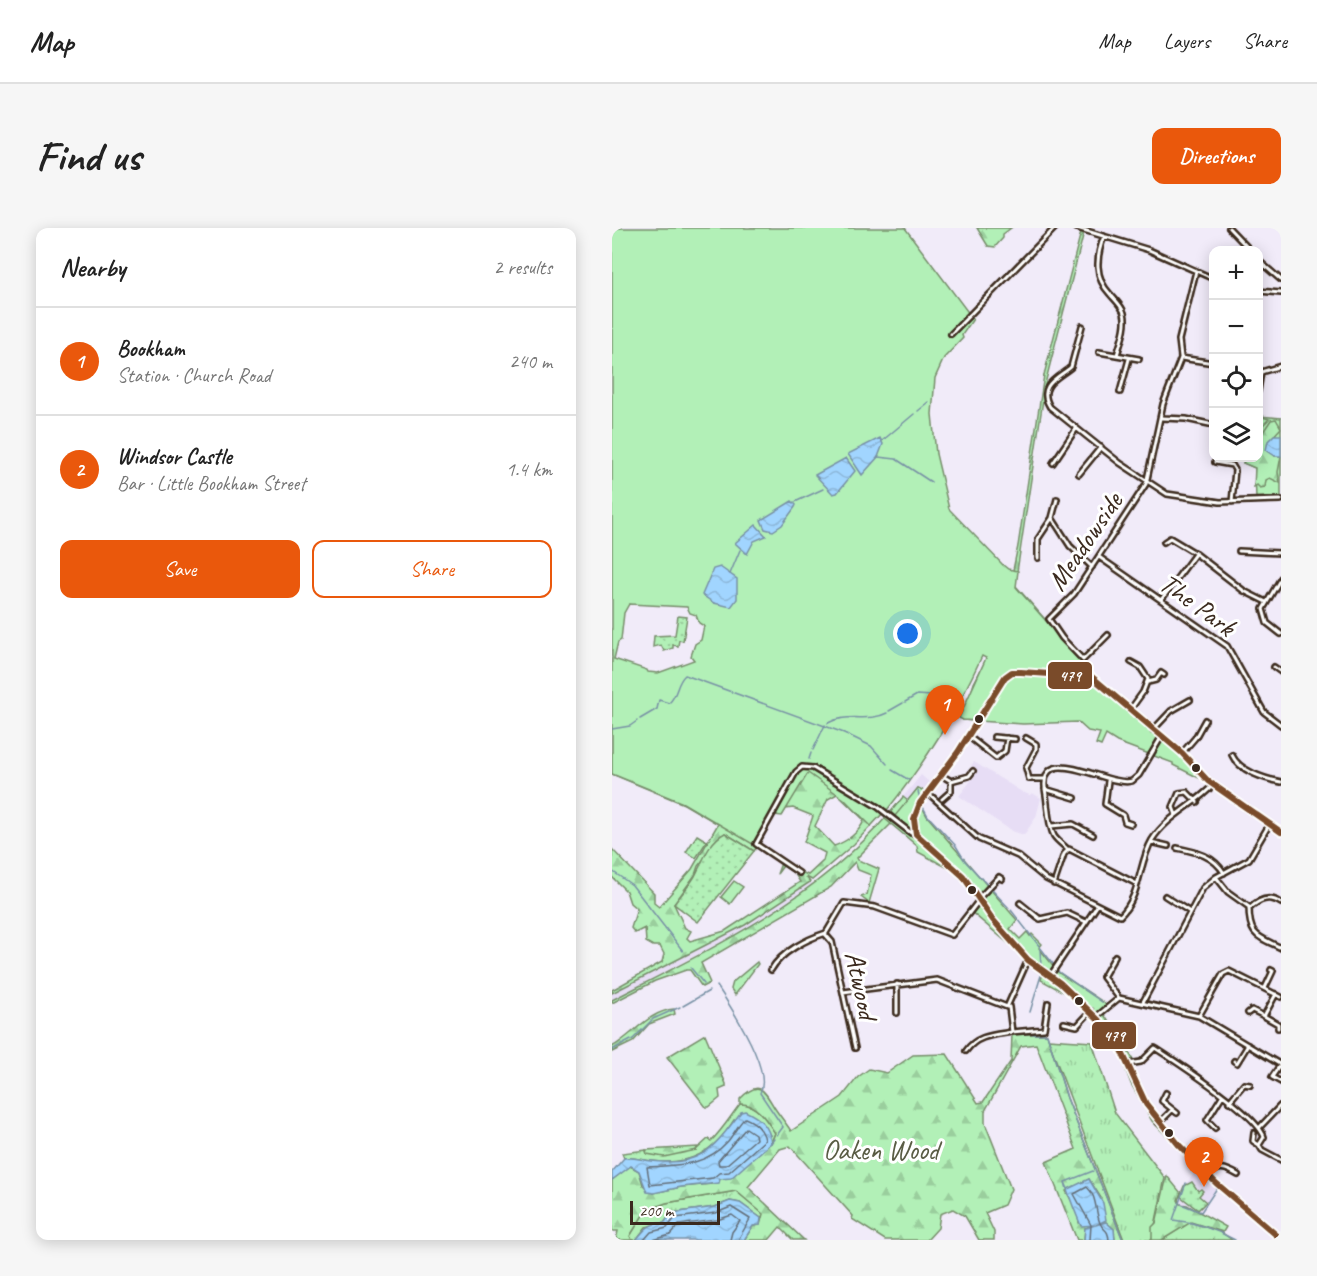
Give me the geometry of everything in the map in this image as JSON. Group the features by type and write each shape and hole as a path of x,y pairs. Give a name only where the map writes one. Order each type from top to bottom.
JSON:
{"street":[{"path":"951,334 1055,228"},
{"path":"1077,228 1149,250 1209,277"},
{"path":"1229,228 1246,246"},
{"path":"1104,236 1097,262 1098,275 1103,287 1122,308 1125,316 1117,355"},
{"path":"1263,264 1281,280"},
{"path":"1148,481 1165,397 1181,358 1179,340 1196,271"},
{"path":"1263,291 1280,293 1281,287"},
{"path":"1082,326 1071,367 1051,381 1046,399 1050,407 1076,429 1148,481 1174,496 1232,501 1281,500"},
{"path":"1099,352 1139,359"},
{"path":"1181,358 1209,362"},
{"path":"1119,392 1129,359"},
{"path":"1263,370 1281,366"},
{"path":"1162,418 1186,419 1209,424"},
{"path":"1053,463 1060,449 1076,429"},
{"path":"1079,474 1101,447"},
{"path":"1215,462 1232,465 1235,470 1232,501"},
{"name":"Meadowside","path":"1107,635 1083,660 1062,639 1049,619 1068,603 1148,481"},
{"path":"1038,558 1038,539 1052,518 1057,499"},
{"path":"1052,518 1070,546 1092,567"},
{"path":"1164,542 1170,538 1179,543 1244,591 1266,602"},
{"path":"1239,551 1281,554"},
{"path":"1161,600 1195,553"},
{"name":"The Park","path":"1099,557 1227,646 1264,712 1281,724"},
{"path":"1281,578 1263,609 1265,620 1281,634"},
{"path":"1131,662 1140,666 1147,681"},
{"path":"1274,667 1281,672"},
{"path":"916,834 914,822 916,811 968,736 1005,677 1015,672 1092,677 1182,753 1214,785 1281,832"},
{"path":"1147,681 1156,680 1161,673 1164,675"},
{"path":"1130,710 1147,681"},
{"path":"1153,730 1171,711 1190,700"},
{"path":"1182,753 1195,738 1204,720"},
{"path":"968,736 996,758 1005,751 1007,738"},
{"path":"1138,884 1068,850 1056,839 1051,826 1044,779 1052,769 1063,767 1080,768 1108,781 1126,783 1136,779 1162,736"},
{"path":"994,737 1015,739"},
{"path":"1026,738 1036,744 1036,749 1026,768 1029,778"},
{"path":"1232,755 1234,760 1256,775 1281,782"},
{"path":"799,873 756,844 799,769 806,766 881,808 910,833 916,834 963,876 993,920 1028,960 1091,1011 1114,1035 1146,1104 1160,1123 1208,1175 1281,1239"},
{"path":"941,775 951,781 969,776 973,771"},
{"path":"957,773 961,778"},
{"path":"1029,778 1044,779"},
{"path":"1024,785 1029,778"},
{"path":"942,799 951,791 951,781"},
{"path":"1108,781 1104,804 1131,824"},
{"path":"928,793 975,837 1018,856 1054,884 1120,916 1138,884 1151,842 1166,822 1197,802 1214,785"},
{"path":"1044,789 1075,798"},
{"path":"1176,815 1173,807 1179,793 1187,792 1197,802"},
{"path":"1051,826 1074,824 1093,835"},
{"path":"1143,1002 1203,888 1216,877 1249,859 1269,825"},
{"path":"1151,842 1168,846"},
{"path":"1177,848 1209,856 1219,864 1224,873"},
{"path":"1054,884 1063,856 1068,850"},
{"path":"771,970 777,962 811,937 825,934 844,903 874,907 952,935 979,899 999,877 1002,879"},
{"path":"1216,877 1228,892 1249,909"},
{"path":"1165,896 1190,912"},
{"path":"1249,909 1264,899 1272,899 1281,903"},
{"path":"1020,903 1040,919 1067,913 1086,922"},
{"path":"1050,976 1097,906"},
{"path":"1249,909 1248,920 1252,932 1281,948"},
{"name":"Atwood","path":"825,934 832,942 855,1048"},
{"path":"1115,956 1103,977 1119,998 1199,1016 1281,1065 1272,1077 1281,1082"},
{"path":"1012,1032 1010,1005 1018,979 1028,960"},
{"path":"1265,988 1274,971 1271,970"},
{"path":"1199,1016 1225,972 1232,972 1281,997"},
{"path":"843,992 937,980 1000,1006 1010,1005"},
{"path":"897,984 897,1012"},
{"path":"1264,1016 1276,994"},
{"path":"1096,1017 1119,998"},
{"path":"966,1051 972,1042 981,1037 1044,1029 1048,1003"},
{"path":"1248,1013 1252,1010 1278,1024 1278,1028"},
{"path":"1064,1023 1077,1026 1091,1011"},
{"path":"1234,1061 1237,1063 1248,1045"},
{"path":"1128,1064 1141,1062 1155,1048 1222,1096 1259,1128 1264,1137 1259,1145"},
{"path":"1229,1102 1244,1084 1250,1085"},
{"path":"1166,1093 1162,1101 1177,1113"},
{"path":"1215,1128 1207,1120 1208,1115 1222,1096"},
{"path":"1259,1128 1280,1106"},
{"path":"1160,1123 1172,1110"},
{"path":"1254,1133 1253,1141 1262,1150 1281,1160"},
{"path":"1208,1175 1222,1168 1238,1175"}],"shaded area":[{"path":"974,762 1022,792 1030,795 1032,793 1041,798 1036,817 1024,835 1012,831 959,796 977,773 971,765"},
{"path":"921,775 931,784 925,791 918,788 908,801 903,797"},
{"path":"810,882 815,885 763,920 612,1000 612,993 745,925"},
{"path":"1198,1168 1217,1188 1201,1211 1181,1204 1178,1200 1180,1192"}],"green space":[{"path":"612,228 905,228 973,319 962,335 963,338 944,358 935,378 932,414 936,454 949,509 1003,565 1008,569 1018,571 1016,587 1092,673 1091,678 1178,752 1201,779 1173,763 1117,742 1106,735 1101,746 1096,744 1100,733 1088,731 1078,722 1023,724 959,718 986,658 982,656 939,736 887,810 815,768 814,771 883,813 871,826 844,799 808,773 782,816 774,815 756,846 683,803 612,774","holes":["629,604 687,607 704,626 701,640 695,644 691,656 694,660 658,673 648,672 614,659 618,642 621,640 624,613"]},
{"path":"977,228 1011,228 1003,234 1003,238 995,247 988,246"},
{"path":"1081,232 1084,232 1046,380 1015,585 1092,673 1016,670 974,721 963,720 974,683 1000,633 1018,546 1044,375"},
{"path":"1263,416 1281,418 1281,498 1256,499 1255,468 1243,463 1263,462"},
{"path":"1263,417 1269,419 1263,425"},
{"path":"1276,419 1281,428 1269,441 1275,456 1281,456 1278,472 1280,483 1270,478 1266,480 1265,487 1260,488 1257,485 1254,487 1255,468 1243,463 1263,462 1263,432 1271,420"},
{"path":"678,616 687,617 683,641 679,640 678,646 673,645 673,648 664,651 661,645 653,647 654,636 675,635"},
{"path":"612,727 757,847 754,851 725,833 698,866 695,875 674,904 685,928 691,931 687,938 690,941 725,931 800,882 795,874 783,866 777,874 781,863 808,875 823,861 825,853 804,842 813,816 793,808 786,809 782,816 797,774 814,771 883,813 854,844 812,880 806,877 810,882 745,925 612,993 612,990 662,962 664,954 660,946 653,946 646,942 645,928 635,933 631,928 637,909 630,903 626,891 612,877 612,849 654,893 654,903 659,907 692,869 718,824 684,804 612,774","holes":["837,794 864,820 852,836 834,846 815,826 828,799"]},
{"path":"918,788 926,792 919,801 907,836 891,824 857,858 879,869 869,903 861,897 867,895 871,875 858,870 855,862 831,887 701,963 710,983 702,987 690,970 686,970 655,981 612,1003 612,1000 692,959 769,915 805,890 840,863 873,832 903,797 908,801"},
{"path":"918,788 926,792 919,801 927,816 1017,920 1010,929 1020,939 1027,932 1030,936 1032,934 1042,944 1039,948 1059,973 1106,1004 1101,1010 1135,1062 1126,1065 1140,1096 1169,1137 1204,1175 1152,1121 1131,1084 1115,1042 1108,1033 1067,994 1041,980 1043,973 969,910 977,897 952,870 918,852 917,846 885,819 891,812 895,816"},
{"path":"725,833 754,851 698,922 674,904 693,880 711,846"},
{"path":"697,835 707,841 696,858 686,852"},
{"path":"734,881 743,887 730,904 721,897"},
{"path":"757,962 758,964 735,995 731,989 733,982"},
{"path":"674,1009 675,1014 649,1024 633,1042 612,1052 612,1047 649,1019"},
{"path":"705,1034 726,1084 726,1087 719,1090 720,1098 709,1107 706,1107 667,1057"},
{"name":"Oaken Wood","path":"1012,1034 1047,1034 1067,1098 1123,1240 1115,1240 1114,1229 1106,1222 1085,1228 1084,1240 1077,1240 1046,1162 1076,1149 1036,1044 1021,1046 985,1111 985,1123 1011,1189 1004,1205 985,1213 994,1232 994,1240 979,1240 965,1216 953,1209 940,1214 938,1228 927,1240 885,1240 852,1219 853,1216 790,1146 780,1149 748,1187 804,1240 793,1240 780,1227 769,1240 744,1240 753,1226 760,1225 763,1214 736,1191 666,1203 646,1210 630,1236 632,1240 616,1240 618,1231 612,1231 612,1180 630,1166 639,1171 643,1185 654,1193 712,1184 771,1143 775,1133 765,1118 752,1106 740,1104 740,1099 751,1090 760,1089 767,1095 791,1131 842,1097 858,1077 869,1069 887,1073 913,1055 947,1054 978,1103 983,1102 1011,1061","holes":["1089,1179 1101,1198 1079,1222 1079,1214 1066,1191"]},
{"path":"1048,1039 1092,1042 1115,1113 1165,1178 1152,1240 1124,1240"},
{"path":"740,1104 751,1106 765,1118 775,1133 771,1143 770,1135 734,1120 718,1141 689,1159 666,1162 624,1158 622,1153 646,1150 647,1154 696,1150 708,1139 711,1141"},
{"path":"698,1147 696,1150 664,1157 647,1154 646,1150"},
{"path":"1167,1176 1181,1193 1178,1200 1180,1204 1187,1205 1226,1227 1223,1232 1191,1222 1162,1240 1152,1240 1152,1227 1156,1223"},
{"path":"1192,1182 1198,1191 1201,1189 1203,1191 1199,1196 1206,1202 1198,1210 1180,1196 1184,1186"},
{"path":"736,1191 764,1214 761,1218 740,1203 730,1201 715,1207 672,1213 664,1223 646,1227 636,1240 632,1240 630,1236 646,1210 666,1203"},
{"path":"1190,1222 1221,1232 1232,1240 1162,1240"}],"water":[{"path":"1274,435 1281,435 1281,456 1275,456 1266,450 1268,441"},
{"path":"880,438 883,444 878,457 862,475 848,454"},
{"path":"846,458 855,471 837,493 833,494 815,475"},
{"path":"792,501 796,505 782,525 773,531 765,529 761,520"},
{"path":"756,525 766,536 754,541 747,554 735,543"},
{"path":"720,567 737,579 737,599 731,607 714,603 702,595 713,569"},
{"path":"745,1111 763,1123 769,1132 771,1143 731,1178 720,1179 719,1183 681,1187 654,1193 647,1192 639,1171 631,1166 612,1180 612,1172 624,1158 683,1161 705,1152 723,1135 741,1112"},
{"path":"1089,1179 1103,1203 1106,1220 1096,1225 1081,1226 1065,1182 1068,1189"},
{"path":"730,1201 740,1203 761,1218 760,1225 753,1226 744,1240 636,1240 651,1225 664,1223 672,1213 715,1207"},
{"path":"1106,1222 1114,1229 1115,1240 1084,1240 1085,1228"}],"waterway":[{"path":"918,411 929,402"},
{"path":"882,441 914,414"},
{"path":"878,457 896,459 931,482"},
{"path":"795,502 823,489"},
{"path":"730,574 740,550"},
{"path":"640,719 657,709 659,700 669,703 685,675 844,733 871,746 887,764"},
{"path":"905,702 917,695 946,697"},
{"path":"889,711 903,703"},
{"path":"828,723 843,718 872,717 887,713"},
{"path":"612,729 630,726 637,721"},
{"path":"813,750 825,725"},
{"path":"809,759 811,753"},
{"path":"892,770 909,780"},
{"path":"918,791 920,800"},
{"path":"922,805 928,816 956,846 965,861 1009,908"},
{"path":"612,871 632,885 683,951"},
{"path":"1011,910 1054,965"},
{"path":"1040,949 1041,966"},
{"path":"691,968 704,984"},
{"path":"1056,970 1102,1002"},
{"path":"1030,1012 1042,972"},
{"path":"717,986 740,1023 756,1055 761,1070 760,1093 783,1127 777,1135"},
{"path":"683,1006 709,991"},
{"path":"612,1050 633,1039 653,1019 680,1007"},
{"path":"1032,1034 1047,1034 1067,1098 1123,1240"},
{"path":"771,1143 774,1139"},
{"path":"1065,1182 1093,1171"},
{"path":"1186,1183 1173,1220 1205,1227 1235,1240"},
{"path":"1181,1204 1201,1212 1217,1188"}],"transit line":[{"name":"479","path":"1281,832 1208,781 1182,753 1092,677 1021,672 1012,672 1005,677 958,752 920,803 914,819 916,834 963,876 993,920 1028,960 1060,983 1114,1035 1146,1104 1179,1145 1216,1183 1281,1239"}],"place":[{"name":"Bookham","path":"945,735"},
{"name":"Windsor Castle","path":"1204,1187"}]}
